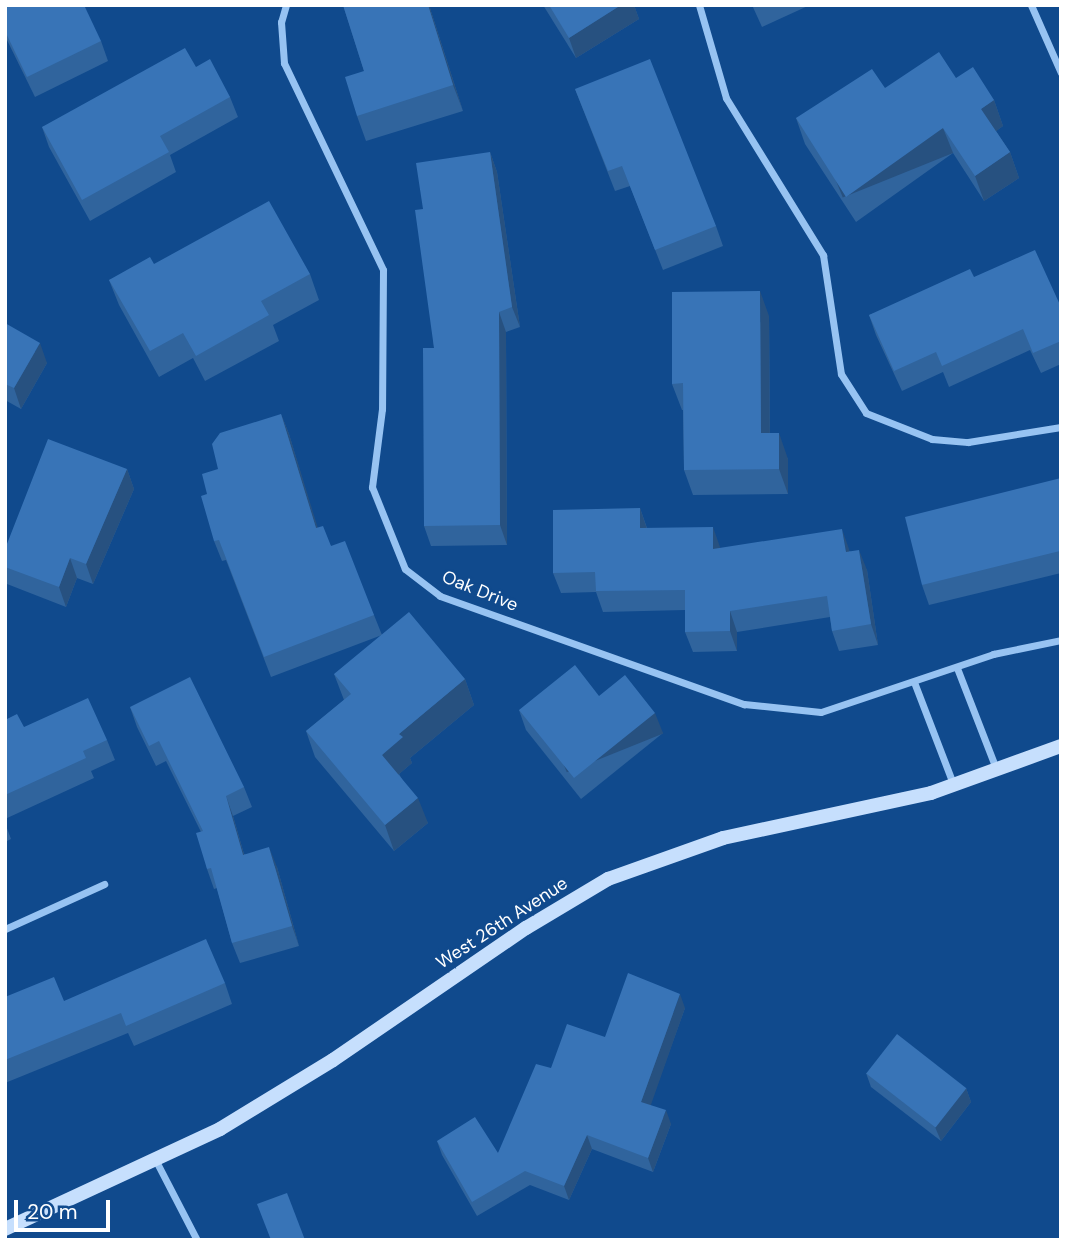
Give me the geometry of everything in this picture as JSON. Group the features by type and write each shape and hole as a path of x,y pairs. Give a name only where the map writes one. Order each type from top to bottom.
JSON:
{"street":[{"name":"Oak Drive","path":"286,5 281,22 284,63 383,270 382,409 372,487 405,569 440,596 744,704 821,712 993,654 1061,640"},
{"path":"699,5 726,98 823,256 841,374 866,414 932,439 968,442 1061,427"},
{"path":"1031,5 1061,72"},
{"path":"957,668 998,772"},
{"path":"914,682 954,786"},
{"name":"West 26th Avenue","path":"5,1229 156,1161 275,1097 526,928 608,879 723,838 887,804 954,786 998,772 1061,746"},
{"path":"5,929 104,884"},
{"path":"156,1161 197,1240"}],"building":[{"path":"5,5 84,5 101,41 27,77 5,31"},
{"path":"343,5 428,5 453,85 357,116 345,77 364,71"},
{"path":"549,5 621,5 569,38"},
{"path":"185,48 196,67 210,59 230,97 160,136 169,152 82,200 42,127"},
{"path":"939,52 956,78 973,67 994,100 981,109 1010,152 975,176 943,128 846,197 796,118 872,69 885,88"},
{"path":"650,59 716,226 655,250 622,166 608,171 575,89"},
{"path":"490,152 512,307 499,312 500,525 424,526 423,348 434,348 415,210 423,209 416,163"},
{"path":"269,201 310,274 261,301 269,315 196,356 183,333 150,351 109,280 150,257 154,264"},
{"path":"1035,250 1061,307 1061,341 1033,353 1023,329 942,366 936,352 894,371 869,315 970,269 974,277"},
{"path":"760,291 761,433 779,433 779,469 684,470 683,383 672,384 672,292"},
{"path":"5,323 40,343 14,388 5,384"},
{"path":"281,414 316,528 323,526 331,546 345,541 374,615 264,657 219,540 214,541 201,496 207,494 202,474 218,469 212,444 220,433"},
{"path":"48,439 127,469 86,564 70,558 59,587 5,567 5,549"},
{"path":"1061,478 1061,555 1060,551 922,585 905,517"},
{"path":"640,508 640,528 713,527 713,549 842,529 846,552 859,550 871,624 832,631 827,596 730,611 730,631 685,632 685,590 596,591 595,572 553,573 553,510"},
{"path":"409,612 465,679 399,734 403,737 382,755 418,798 385,825 306,731 351,694 334,674"},
{"path":"575,665 599,696 625,675 655,713 574,778 519,710"},
{"path":"190,677 244,787 226,796 243,855 269,847 292,926 232,943 211,868 207,869 196,833 203,831 159,741 149,746 130,707"},
{"path":"88,698 107,740 83,751 86,758 5,795 5,720 17,714 24,727"},
{"path":"206,939 225,983 126,1026 121,1013 5,1060 5,997 54,977 64,1001"},
{"path":"628,973 680,994 641,1102 666,1110 648,1158 587,1135 564,1186 525,1171 472,1202 437,1141 475,1117 498,1153 536,1064 551,1068 567,1024 605,1037"},
{"path":"897,1034 966,1088 936,1128 866,1073"},
{"path":"287,1193 305,1240 271,1240 257,1204"}]}
